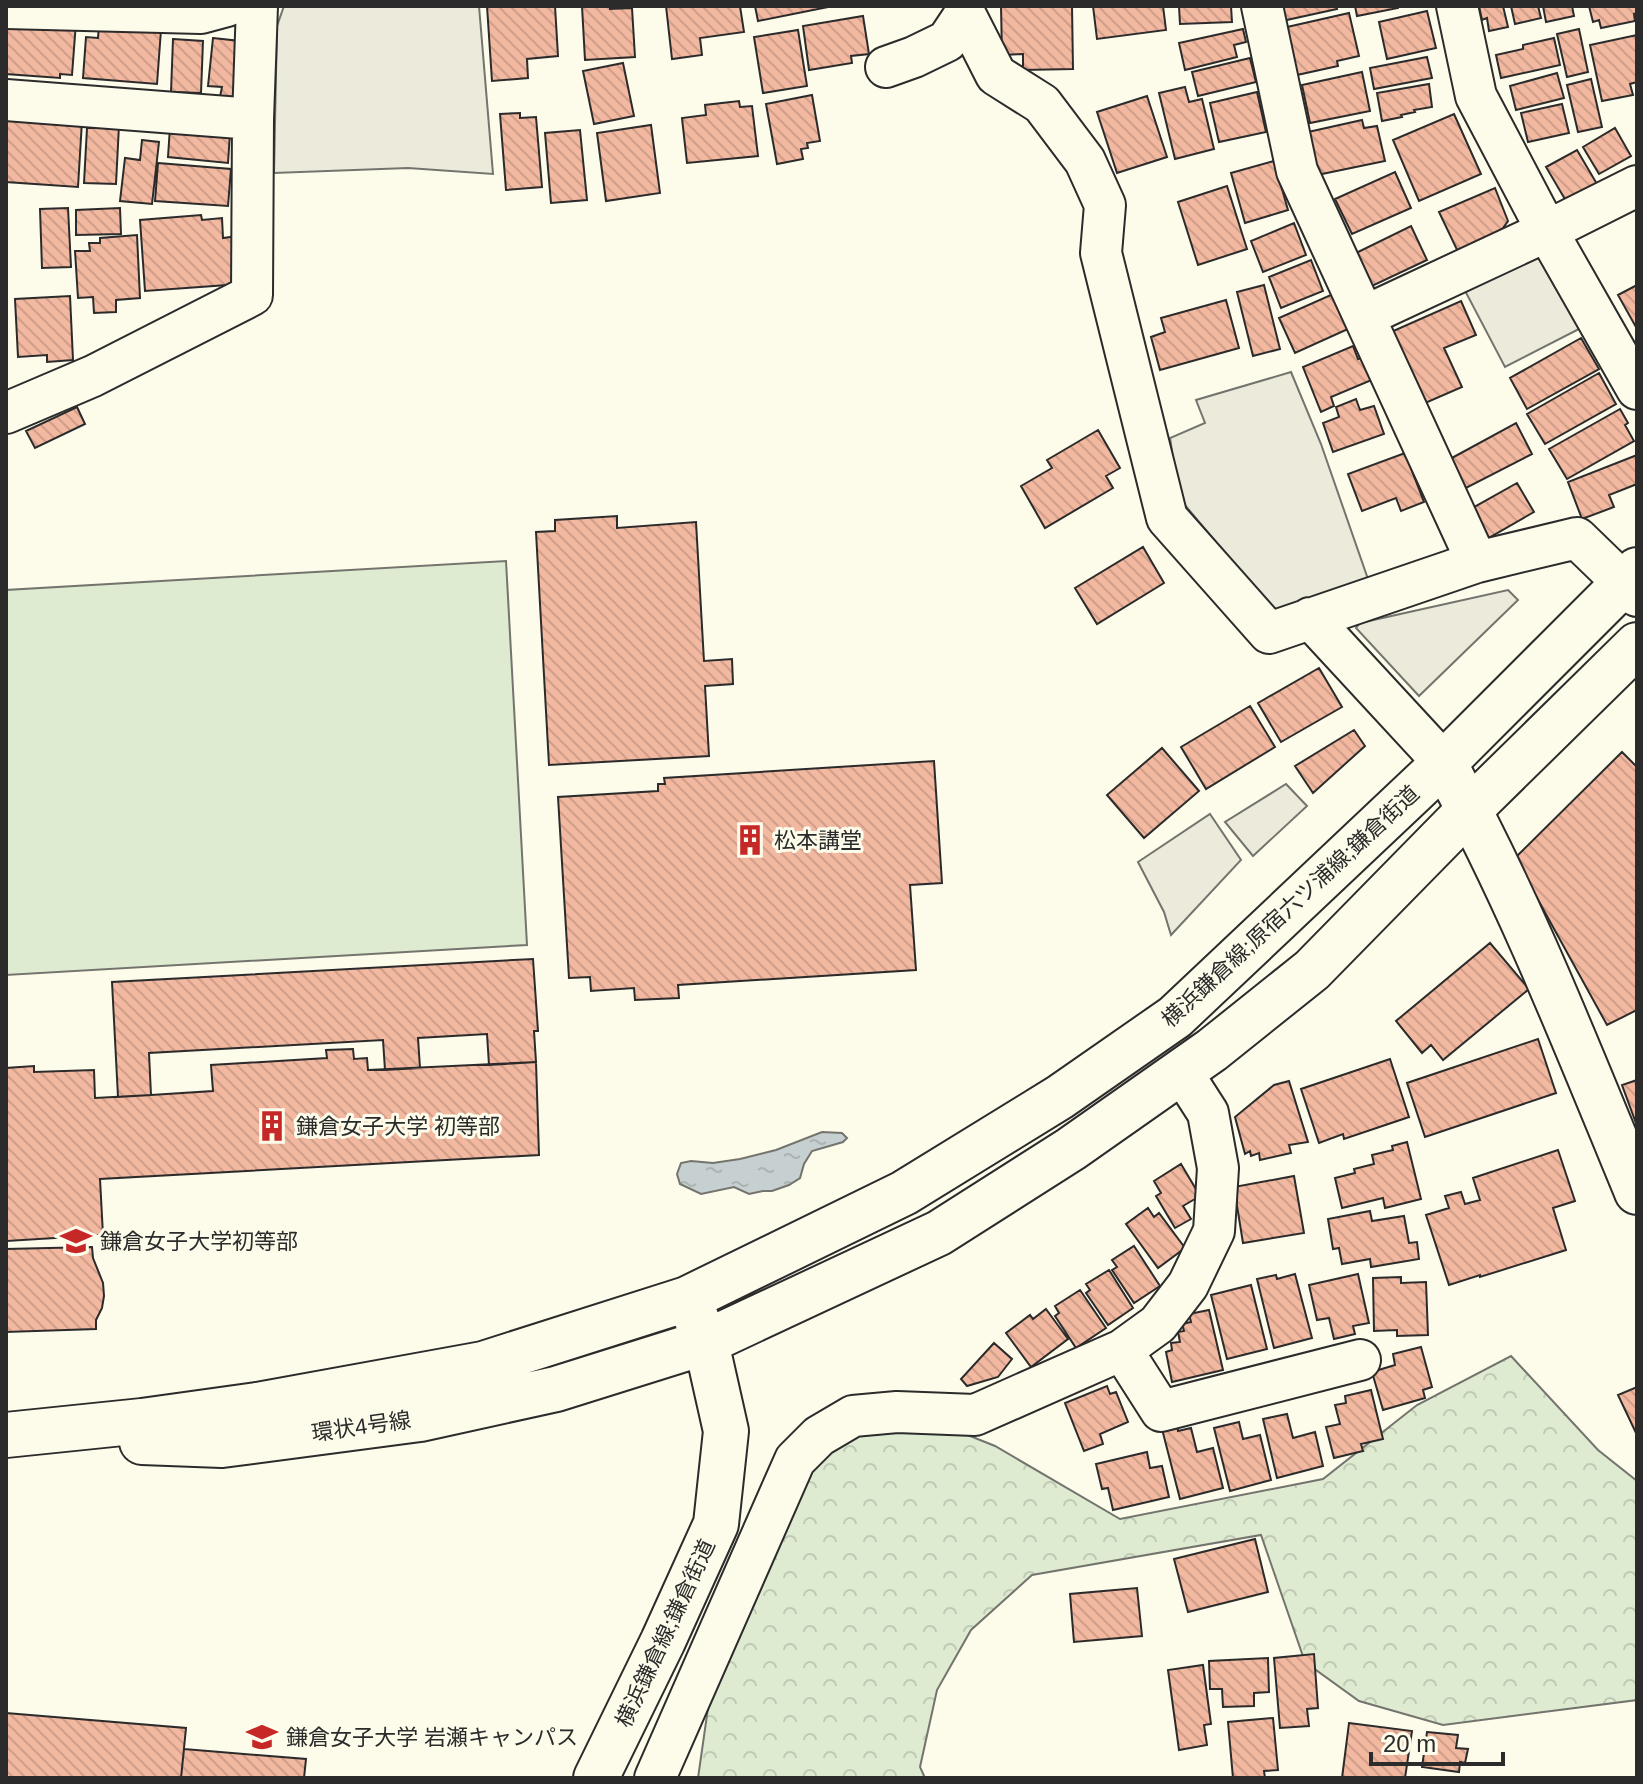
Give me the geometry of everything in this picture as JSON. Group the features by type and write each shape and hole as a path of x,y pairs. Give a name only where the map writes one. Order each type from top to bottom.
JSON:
{"main road":[{"name":"横浜鎌倉線;原宿六ツ浦線;鎌倉街道","path":"687,1299 904,1193 1060,1097 1175,1017 1633,583"},
{"path":"706,1342 939,1233 1071,1149 1212,1050 1312,970 1637,645"},
{"path":"1444,763 1551,982 1637,1192"},
{"name":"横浜鎌倉線;鎌倉街道","path":"596,1778 716,1524 726,1431 706,1342 687,1299"},
{"name":"環状4号線","path":"6,1436 257,1405 483,1364 687,1299"},
{"name":"環状4号線","path":"6,1436 222,1445 420,1419 556,1389 706,1342"}],"street":[{"path":"6,8 201,13 227,6"},
{"path":"6,413 93,376 252,295 257,6"},
{"path":"1262,6 1297,171 1477,562"},
{"path":"1457,6 1476,96 1547,231 1637,389"},
{"path":"886,67 947,41 965,10"},
{"path":"965,10 996,75 1042,104 1085,161 1105,205 1101,253 1167,518 1269,633 1477,562 1577,538 1633,583"},
{"path":"6,100 253,119"},
{"path":"1365,316 1637,186"},
{"path":"1310,618 1444,763"},
{"path":"655,1778 795,1460 819,1436 853,1416 897,1412 975,1415 1122,1350 1158,1324 1188,1285 1214,1231 1218,1168 1208,1113 1181,1071"},
{"path":"1122,1350 1161,1411 1360,1360"}],"green space":[{"path":"506,561 527,945 6,975 6,590"},
{"path":"1511,1356 1598,1450 1637,1481 1637,1700 1443,1725 1359,1701 1305,1662 1261,1535 1032,1575 971,1630 937,1690 920,1767 925,1778 698,1778 713,1673 812,1433 898,1407 995,1446 1120,1519 1323,1479 1417,1405"}],"shaded area":[{"path":"284,6 479,6 493,174 408,168 274,173 277,26"},
{"path":"1537,247 1579,329 1505,367 1462,285"},
{"path":"1291,372 1321,444 1369,582 1279,617 1179,498 1170,438 1205,423 1196,400"},
{"path":"1508,590 1518,600 1419,696 1356,628 1360,623"},
{"path":"1286,784 1307,806 1253,856 1225,822"},
{"path":"1210,814 1241,860 1171,935 1164,912 1138,862"}],"water":[{"path":"822,1132 842,1133 847,1138 812,1151 800,1178 789,1185 749,1194 734,1187 701,1194 680,1184 677,1174 681,1163 740,1159 776,1150"}],"building":[{"path":"487,6 555,6 558,56 527,59 528,78 492,81"},
{"path":"582,6 632,8 635,57 585,60"},
{"path":"666,6 740,6 744,32 700,38 702,55 672,59"},
{"path":"755,6 833,6 758,21"},
{"path":"1001,6 1072,6 1073,69 1023,70 1023,54 1002,55"},
{"path":"1093,6 1163,6 1166,30 1097,39"},
{"path":"1179,6 1231,6 1232,22 1180,24"},
{"path":"1279,6 1336,6 1337,9 1282,21"},
{"path":"1355,6 1398,6 1398,8 1357,16"},
{"path":"1479,6 1503,6 1508,27 1489,31 1487,18 1482,20"},
{"path":"1511,6 1538,6 1541,18 1515,24"},
{"path":"1543,6 1572,6 1574,16 1546,22"},
{"path":"1589,6 1637,6 1637,13 1634,14 1635,21 1601,28 1599,20 1593,22"},
{"path":"1427,11 1436,48 1387,59 1379,22"},
{"path":"1349,13 1359,56 1337,61 1338,66 1297,75 1287,27"},
{"path":"863,16 869,54 851,56 852,63 809,70 803,26"},
{"path":"6,17 76,22 72,75 60,74 60,78 6,74"},
{"path":"99,25 161,30 157,84 83,78 86,37 98,38"},
{"path":"1243,29 1246,42 1234,45 1237,57 1185,70 1179,43"},
{"path":"1579,29 1588,72 1567,77 1557,34"},
{"path":"798,30 807,86 763,93 754,37"},
{"path":"1637,35 1637,82 1630,84 1633,95 1602,101 1590,45"},
{"path":"213,38 240,41 241,100 220,97 222,87 208,86"},
{"path":"1554,38 1560,65 1501,78 1496,55"},
{"path":"173,39 203,41 201,93 171,92"},
{"path":"1427,57 1432,78 1374,89 1370,68"},
{"path":"1250,58 1256,82 1198,96 1192,72"},
{"path":"623,63 634,116 594,124 583,71"},
{"path":"1362,72 1370,111 1310,123 1302,85"},
{"path":"1557,73 1564,98 1516,110 1510,86"},
{"path":"1591,79 1602,127 1578,132 1567,85"},
{"path":"1429,84 1432,107 1382,121 1377,93"},
{"path":"1185,87 1189,102 1202,99 1214,149 1175,159 1159,93"},
{"path":"1257,92 1266,132 1219,142 1210,103"},
{"path":"812,95 820,141 807,143 808,148 801,149 803,159 777,164 766,104"},
{"path":"1147,96 1167,157 1117,173 1097,112"},
{"path":"739,101 740,107 752,106 758,156 687,163 682,118 706,115 705,105"},
{"path":"1562,104 1569,133 1528,142 1521,113"},
{"path":"520,113 520,118 536,117 542,187 506,190 500,114"},
{"path":"1454,114 1481,174 1419,201 1393,140"},
{"path":"6,116 82,121 78,187 6,182"},
{"path":"1362,120 1364,128 1377,126 1385,161 1317,175 1308,132"},
{"path":"102,124 119,125 116,184 84,183 87,128 101,128"},
{"path":"651,125 660,193 606,201 597,133"},
{"path":"170,127 230,133 228,163 168,157"},
{"path":"1615,128 1631,156 1599,174 1583,147"},
{"path":"580,130 587,200 551,203 545,133"},
{"path":"142,140 159,142 152,204 120,201 125,158 140,160"},
{"path":"1577,150 1597,184 1566,201 1546,167"},
{"path":"1274,161 1288,210 1245,223 1231,173"},
{"path":"158,163 231,169 228,206 155,201"},
{"path":"1395,172 1411,208 1352,234 1335,199"},
{"path":"1227,186 1247,249 1198,265 1178,202"},
{"path":"1495,188 1508,221 1498,235 1459,254 1439,212"},
{"path":"68,208 71,267 42,268 40,209"},
{"path":"120,208 121,234 76,235 76,210"},
{"path":"201,215 202,220 222,218 223,238 238,236 241,284 145,291 140,220"},
{"path":"1294,223 1306,255 1263,272 1251,241"},
{"path":"1411,226 1427,260 1372,286 1356,253"},
{"path":"137,235 140,298 116,300 116,312 94,313 93,297 78,298 75,251 90,251 89,243 100,243 100,238"},
{"path":"1311,260 1323,291 1281,308 1269,277"},
{"path":"1264,285 1280,349 1253,356 1237,292"},
{"path":"1637,285 1637,329 1618,295"},
{"path":"1333,294 1348,329 1295,353 1279,318"},
{"path":"70,296 73,360 47,362 47,355 18,357 15,299"},
{"path":"1226,300 1239,348 1160,370 1151,337 1165,332 1161,318"},
{"path":"1461,301 1476,335 1444,348 1462,387 1423,404 1391,332"},
{"path":"1581,338 1599,369 1527,409 1510,378"},
{"path":"1353,346 1358,359 1365,357 1374,379 1331,397 1334,406 1321,412 1303,367"},
{"path":"1599,373 1616,404 1545,444 1527,414"},
{"path":"1356,399 1360,410 1374,406 1384,434 1333,452 1323,423 1339,417 1336,407"},
{"path":"77,407 85,424 35,448 26,431"},
{"path":"1620,409 1634,441 1567,479 1549,449"},
{"path":"1516,423 1532,454 1466,488 1450,459"},
{"path":"1098,430 1120,468 1106,476 1113,488 1045,528 1021,486 1052,468 1047,460"},
{"path":"1405,453 1424,502 1401,511 1396,498 1362,511 1348,474"},
{"path":"1637,455 1637,484 1609,495 1614,507 1582,519 1568,482"},
{"path":"1517,483 1534,512 1485,540 1469,510"},
{"path":"617,516 617,528 696,522 704,661 732,659 733,684 705,686 709,756 549,765 536,532 555,531 555,520"},
{"path":"1143,547 1164,583 1097,624 1075,588"},
{"path":"1319,668 1342,707 1281,742 1258,703"},
{"path":"1250,706 1275,747 1206,789 1181,747"},
{"path":"1354,730 1365,746 1313,793 1295,766"},
{"path":"1162,748 1199,791 1144,838 1107,795"},
{"path":"1622,752 1637,767 1637,1010 1607,1025 1515,858"},
{"name":"松本講堂","path":"934,761 942,883 910,885 916,970 678,985 679,998 635,1000 634,988 591,991 590,977 569,978 558,797 658,791 658,784 665,784 664,778"},
{"path":"1490,943 1529,989 1443,1060 1431,1045 1422,1053 1396,1021"},
{"name":"鎌倉女子大学 初等部","path":"533,959 538,1031 534,1031 536,1062 489,1065 487,1034 418,1038 420,1068 385,1070 383,1040 149,1053 151,1095 118,1097 112,982"},
{"path":"1538,1039 1556,1093 1425,1137 1407,1083"},
{"name":"鎌倉女子大学 初等部","path":"353,1049 354,1059 367,1058 368,1070 536,1062 539,1155 100,1179 103,1235 7,1241 6,1068 34,1066 34,1072 94,1070 95,1098 151,1095 213,1091 211,1065 327,1058 326,1050"},
{"path":"1390,1059 1409,1117 1344,1139 1343,1134 1319,1143 1301,1089"},
{"path":"1637,1080 1637,1126 1622,1085"},
{"path":"1289,1081 1308,1142 1289,1145 1291,1153 1260,1160 1259,1153 1251,1156 1250,1151 1245,1154 1235,1117 1274,1085"},
{"path":"1407,1142 1421,1199 1385,1208 1383,1198 1342,1208 1335,1178 1374,1164 1372,1155 1393,1150 1392,1146"},
{"path":"1558,1150 1575,1201 1553,1208 1566,1250 1449,1285 1426,1215 1449,1208 1445,1196 1461,1192 1465,1204 1480,1200 1473,1178"},
{"path":"1181,1164 1200,1196 1183,1206 1191,1219 1175,1228 1156,1196 1161,1193 1154,1181"},
{"path":"1294,1176 1304,1233 1243,1243 1234,1187"},
{"path":"1148,1208 1154,1217 1159,1213 1185,1248 1158,1268 1126,1224"},
{"path":"1370,1211 1372,1221 1404,1216 1409,1243 1417,1242 1419,1259 1371,1267 1370,1259 1342,1264 1339,1248 1333,1249 1328,1219"},
{"path":"1134,1246 1160,1286 1134,1303 1112,1270 1117,1267 1112,1260"},
{"path":"92,1247 104,1296 96,1329 6,1332 6,1249"},
{"path":"1109,1270 1133,1308 1108,1325 1086,1293 1090,1290 1086,1284"},
{"path":"1295,1274 1312,1338 1274,1348 1257,1279 1276,1275 1277,1279"},
{"path":"1358,1274 1369,1323 1353,1326 1355,1334 1334,1339 1329,1318 1317,1320 1309,1285"},
{"path":"1401,1277 1401,1283 1426,1282 1428,1335 1397,1336 1397,1330 1374,1331 1373,1278"},
{"path":"1251,1285 1267,1349 1227,1359 1211,1295"},
{"path":"1080,1290 1106,1328 1076,1348 1055,1316 1059,1313 1055,1306"},
{"path":"1046,1309 1068,1339 1031,1367 1006,1333 1030,1315 1033,1319"},
{"path":"1209,1310 1223,1370 1172,1382 1166,1352 1172,1350 1171,1343 1180,1342 1178,1332 1184,1331 1182,1324 1191,1322 1189,1314"},
{"path":"994,1343 1012,1359 998,1377 967,1386 961,1379"},
{"path":"1421,1347 1432,1387 1423,1390 1425,1398 1383,1410 1372,1372 1395,1365 1393,1354"},
{"path":"1107,1386 1110,1394 1116,1392 1128,1422 1100,1434 1103,1444 1084,1451 1065,1403"},
{"path":"1637,1387 1637,1435 1618,1395"},
{"path":"1371,1390 1383,1439 1361,1444 1363,1451 1334,1458 1326,1427 1340,1424 1335,1405 1346,1403 1345,1396"},
{"path":"1287,1414 1293,1438 1315,1432 1323,1466 1277,1478 1263,1419"},
{"path":"1239,1422 1243,1439 1260,1435 1271,1480 1230,1491 1214,1428"},
{"path":"1177,1425 1178,1431 1191,1428 1197,1452 1213,1448 1223,1488 1180,1499 1162,1429"},
{"path":"1147,1452 1150,1468 1162,1466 1169,1497 1113,1510 1108,1488 1102,1489 1096,1464"},
{"path":"1255,1539 1268,1592 1188,1612 1174,1559"},
{"path":"1137,1588 1142,1636 1074,1642 1070,1594"},
{"path":"1314,1654 1318,1708 1307,1709 1309,1726 1280,1728 1274,1658"},
{"path":"1268,1658 1269,1692 1254,1693 1254,1706 1223,1707 1222,1689 1210,1689 1209,1661"},
{"path":"1203,1665 1211,1724 1204,1725 1207,1745 1179,1750 1168,1670"},
{"path":"6,1713 186,1728 181,1778 6,1778"},
{"path":"1273,1718 1278,1770 1264,1771 1265,1778 1233,1778 1228,1722"},
{"path":"1349,1723 1412,1731 1405,1778 1342,1778"},
{"path":"1427,1732 1458,1735 1456,1748 1468,1749 1465,1763 1460,1762 1459,1772 1422,1767"},
{"path":"184,1749 306,1759 304,1778 181,1778"}],"place":[{"name":"松本講堂","path":"750,840"},
{"name":"鎌倉女子大学 初等部","path":"272,1126"},
{"name":"鎌倉女子大学初等部","path":"76,1241"},
{"name":"鎌倉女子大学 岩瀬キャンパス","path":"262,1737"}]}
